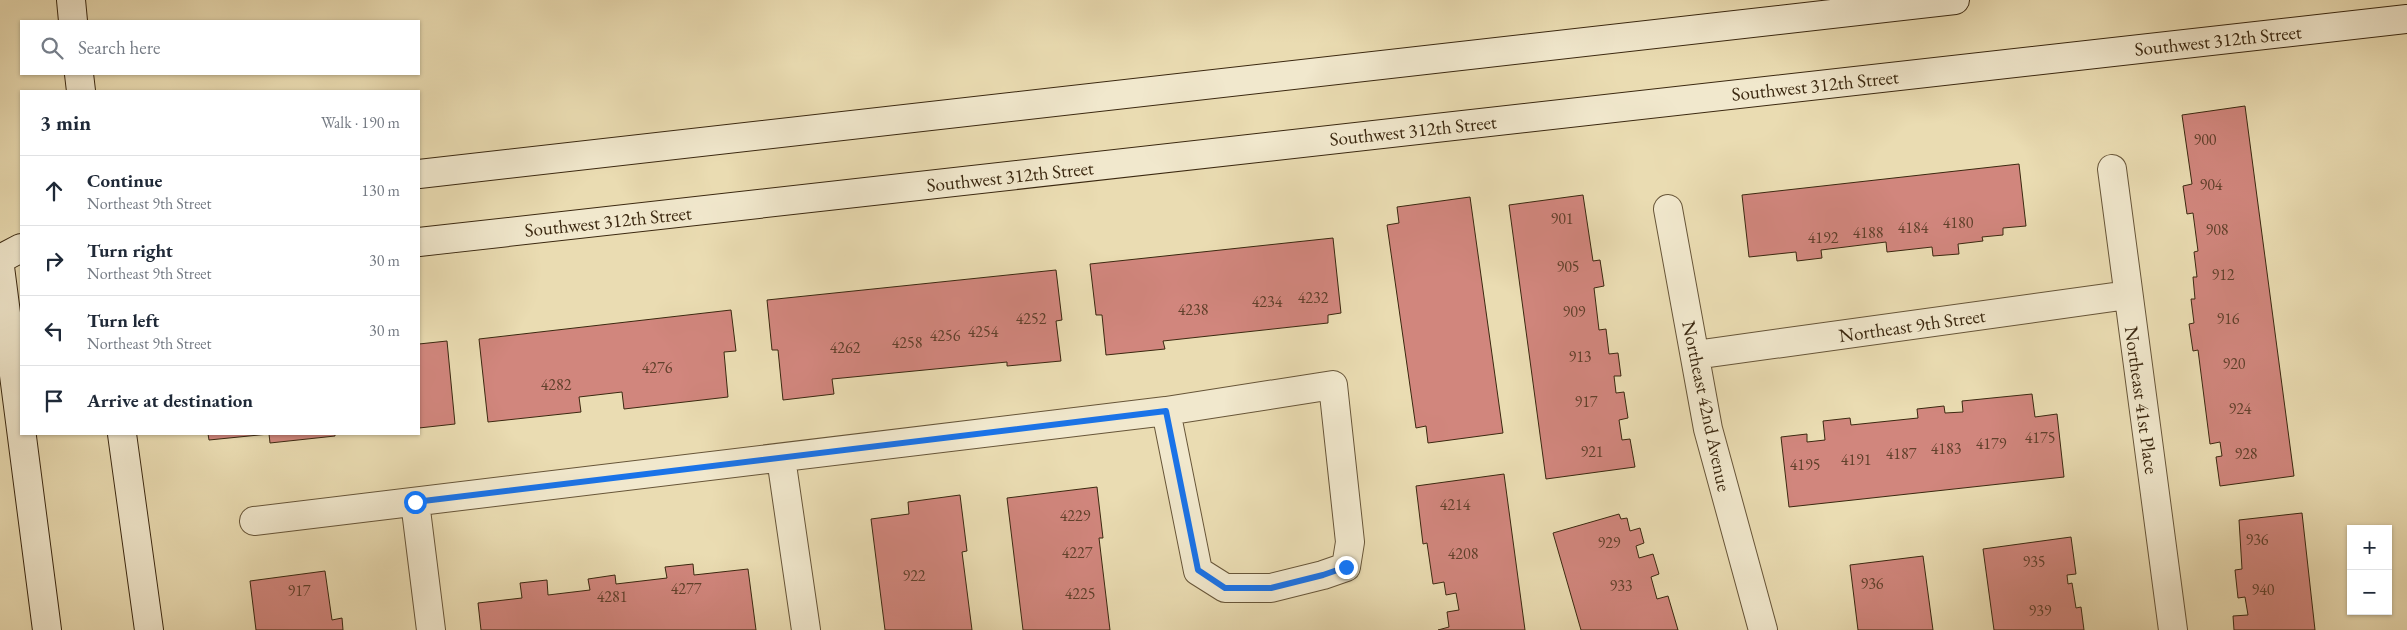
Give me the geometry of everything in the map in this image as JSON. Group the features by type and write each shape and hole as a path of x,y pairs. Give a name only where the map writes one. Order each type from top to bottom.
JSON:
{"main road":[{"path":"71,0 73,20"},
{"path":"420,174 1955,0"},
{"name":"Southwest 312th Street","path":"420,242 2407,19"},
{"path":"79,75 81,90"},
{"name":"Northeast 41st Place","path":"2112,169 2172,630"},
{"name":"Northeast 42nd Avenue","path":"1668,209 1708,429 1762,630"},
{"path":"0,259 20,249"},
{"path":"0,259 20,263"},
{"path":"0,266 20,421"},
{"name":"Northeast 9th Street","path":"1695,355 2128,295"},
{"path":"254,521 1166,411 1332,385 1350,542 1346,567 1323,575 1271,588 1225,588 1198,570 1166,411"},
{"path":"22,435 47,630"},
{"path":"122,435 149,630"},
{"path":"781,458 806,630"},
{"path":"415,502 431,630"}],"building":[{"path":"2245,106 2294,476 2220,486 2216,457 2222,456 2220,442 2210,444 2198,350 2193,351 2189,324 2194,323 2191,299 2195,299 2193,277 2197,277 2194,252 2198,251 2193,213 2187,214 2183,186 2192,184 2182,115"},
{"path":"2019,164 2026,226 2003,228 2003,235 1982,237 1983,241 1958,244 1959,254 1933,256 1932,247 1887,252 1886,242 1821,250 1822,258 1797,261 1796,252 1749,257 1742,195"},
{"path":"1583,195 1593,261 1600,260 1604,286 1594,288 1599,330 1606,329 1609,354 1618,353 1621,376 1614,376 1616,393 1624,392 1628,418 1619,420 1622,440 1630,439 1635,467 1546,479 1509,205"},
{"path":"1470,197 1503,433 1428,443 1426,426 1416,428 1387,225 1399,223 1397,207"},
{"path":"1333,238 1341,313 1328,315 1328,323 1163,341 1165,349 1106,355 1102,315 1096,315 1090,264"},
{"path":"1056,270 1062,320 1056,321 1061,361 1007,366 1007,362 832,379 834,394 783,400 778,350 772,350 767,300"},
{"path":"731,310 736,351 724,352 728,397 624,409 622,392 579,397 581,412 488,422 479,339"},
{"path":"447,341 455,424 420,428 420,344"},
{"path":"2032,394 2035,417 2057,414 2064,477 1789,507 1781,437 1807,434 1807,442 1825,440 1823,421 1850,418 1851,425 1918,418 1917,409 1944,406 1945,413 1963,412 1962,401"},
{"path":"208,435 259,435 209,440"},
{"path":"269,435 335,435 335,436 270,443"},
{"path":"1504,474 1525,630 1438,630 1449,627 1447,612 1459,610 1456,593 1446,595 1444,582 1433,584 1427,543 1423,544 1416,486"},
{"path":"1097,487 1103,538 1099,538 1110,630 1023,630 1007,498"},
{"path":"960,495 967,551 962,552 972,630 885,630 871,519 909,514 908,502"},
{"path":"2302,513 2315,630 2234,630 2233,616 2248,615 2245,597 2238,598 2235,570 2242,569 2239,520"},
{"path":"1619,514 1621,519 1627,518 1630,531 1640,528 1644,543 1636,546 1639,558 1653,554 1659,574 1651,577 1657,599 1668,596 1678,630 1581,630 1553,533"},
{"path":"2071,537 2076,574 2067,575 2068,584 2072,583 2076,608 2081,607 2084,630 1994,630 1983,549"},
{"path":"1923,556 1933,630 1858,630 1850,565"},
{"path":"693,564 694,575 748,569 756,630 481,630 478,603 522,598 520,583 547,580 548,595 590,590 588,579 615,575 616,584 667,578 665,567"},
{"path":"325,571 332,620 342,618 343,630 256,630 250,581"}],"route":[{"path":"415,502 1166,411 1198,570 1225,588 1271,588 1323,575 1346,567"}]}
